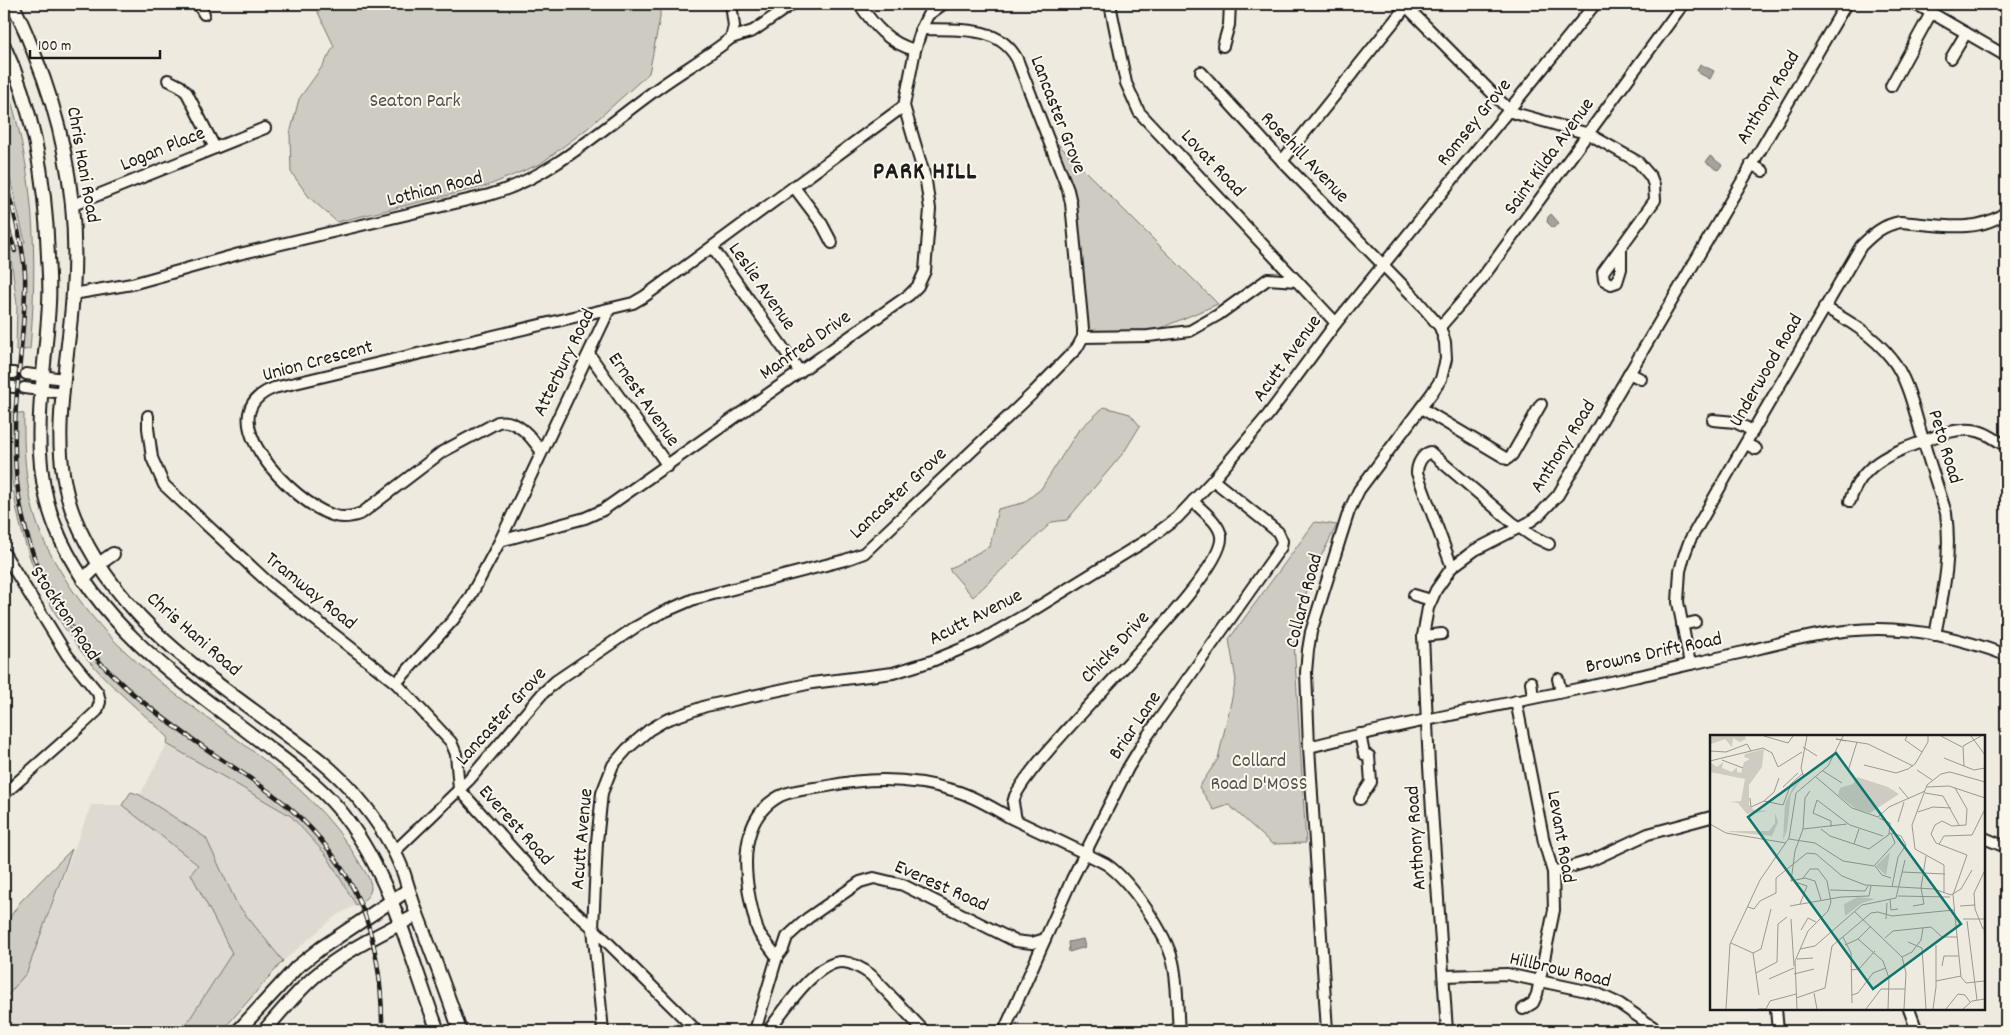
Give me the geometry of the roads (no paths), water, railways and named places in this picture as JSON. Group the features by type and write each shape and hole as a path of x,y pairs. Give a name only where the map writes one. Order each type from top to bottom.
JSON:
{"main road":[{"name":"Chris Hani Road","path":"12,4 52,101 73,205 75,252 73,294 64,379 60,446 66,491 81,533 111,584 158,636 325,765 350,789 374,820 394,852 460,1031"},
{"name":"Chris Hani Road","path":"4,46 12,63 31,119 44,190 50,302 40,390 38,441 42,475 50,512 59,536 83,580 105,610 134,641 160,665 298,770 336,806 368,851 384,882 438,1031"},
{"path":"83,580 99,564 113,554"},
{"path":"215,707 235,708 242,702"},
{"path":"238,1031 297,967 320,948 408,890"},
{"path":"264,1031 315,977 345,955 417,915"}],"street":[{"path":"198,4 204,14"},
{"path":"731,4 734,26 731,38"},
{"path":"731,38 753,31 792,4"},
{"path":"859,4 882,33 899,45 915,50"},
{"path":"904,106 915,50 922,29 928,15 943,4"},
{"name":"Lovat Road","path":"1110,4 1126,83 1139,112 1336,323"},
{"path":"1223,46 1229,25 1230,4"},
{"path":"1282,162 1406,4 1508,110 1522,116 1563,125 1589,134 1638,162 1646,169 1654,185 1655,200 1621,249"},
{"name":"Romsey Grove","path":"1383,265 1595,4"},
{"name":"Saint Kilda Avenue","path":"1440,327 1480,281 1683,4"},
{"name":"Anthony Road","path":"1447,1031 1445,976 1429,766 1423,636 1431,600 1440,583 1452,567 1474,550 1519,528 1539,515 1558,495 1846,4"},
{"path":"1916,4 2006,56"},
{"path":"1891,86 1932,13"},
{"name":"Lancaster Grove","path":"394,852 478,770 502,739 550,686 578,664 634,628 659,614 694,599 820,567 855,557 864,552 1033,393 1077,348 1083,337 1071,203 1068,190 1017,59 1013,51 1002,41 984,32 922,29"},
{"path":"1951,58 1966,33"},
{"name":"Lothian Road","path":"73,294 132,284 239,254 452,204 507,189 534,177 554,165 655,90 731,38"},
{"name":"Rosehill Avenue","path":"1201,72 1282,162 1383,265"},
{"path":"168,80 180,86 187,93 215,148"},
{"name":"Atterbury Road","path":"396,683 462,610 500,541 609,310 640,299 904,106"},
{"name":"Manfred Drive","path":"500,541 592,516 668,466 909,295 923,278 927,264 930,198 913,132 904,106"},
{"name":"Logan Place","path":"73,205 265,128"},
{"path":"1751,164 1763,171"},
{"path":"794,187 806,202 832,243"},
{"name":"Underwood Road","path":"1690,664 1682,625 1678,591 1680,571 1690,540 1861,246 1882,227 1900,222 1966,226 1982,225 2006,212"},
{"name":"Leslie Avenue","path":"712,247 800,372"},
{"name":"Acutt Avenue","path":"603,1031 593,928 602,793 606,778 613,765 627,749 649,730 666,720 706,706 812,682 893,673 941,657 985,638 1142,542 1176,518 1213,480 1268,415 1336,323 1383,265"},
{"name":"Collard Road","path":"1327,1031 1309,747 1306,672 1308,650 1313,624 1349,511 1364,482 1421,408 1441,380 1445,369 1446,351 1440,327 1383,265"},
{"path":"1083,337 1148,336 1190,331 1218,315 1268,279 1297,281"},
{"name":"Peto Road","path":"1824,307 1861,329 1892,359 1910,396 1946,513 1948,531 1947,578 1935,635"},
{"name":"Union Crescent","path":"542,451 518,426 508,422 498,422 442,452 362,513 353,516 337,517 322,511 308,502 274,473 252,438 250,414 258,397 274,388 609,310"},
{"name":"Ernest Avenue","path":"589,354 668,466"},
{"path":"1629,373 1641,379"},
{"path":"26,374 64,379"},
{"path":"14,387 63,393"},
{"path":"1421,408 1507,459 1512,455 1541,404"},
{"name":"Tramway Road","path":"148,416 152,458 159,477 174,496 271,585 396,683 451,742 456,754 459,789"},
{"path":"1713,420 1736,422 1753,431"},
{"path":"1850,500 1858,480 1887,455 1945,433 1970,429 1985,434 2006,446"},
{"path":"1746,444 1756,449"},
{"path":"1452,567 1417,473 1418,465 1428,453 1434,454 1519,528 1549,544"},
{"name":"Briar Lane","path":"1004,1031 1084,854 1137,752 1281,548 1282,541 1278,532 1213,480"},
{"name":"Chicks Drive","path":"1016,820 1013,803 1015,796 1048,750 1186,598 1217,555 1221,543 1219,530 1193,501"},
{"name":"Stockton Road","path":"4,553 68,655 98,694 100,702 97,711 4,794"},
{"path":"1414,595 1431,600"},
{"path":"1682,625 1695,622"},
{"name":"Browns Drift Road","path":"1309,747 1360,734 1690,664 1802,638 1840,632 1878,629 1935,635 1977,644 2006,655"},
{"path":"1423,636 1442,634"},
{"path":"1558,679 1561,692"},
{"path":"1531,682 1533,697"},
{"name":"Levant Road","path":"1516,701 1544,842 1553,872 1554,910 1535,1000 1523,1009"},
{"path":"1360,734 1364,754 1369,756 1371,782 1360,799"},
{"path":"777,957 759,934 746,873 746,849 758,819 773,801 781,796 852,781 872,780 920,783 968,795 1106,864 1120,875 1164,939 1174,964 1178,1031"},
{"name":"Everest Road","path":"459,789 546,886 593,928 697,1031"},
{"path":"1553,872 1590,861 1648,834 1710,817"},
{"path":"1985,838 2006,847"},
{"name":"Everest Road","path":"755,1031 777,957 783,949 787,937 808,918 860,882 874,878 903,884 1015,941 1032,943 1045,938"},
{"path":"768,1031 813,976 827,966 841,962 855,965 871,974 924,1031"},
{"name":"Hillbrow Road","path":"1445,976 1507,974 1596,993 1610,999 1659,1031"},
{"path":"1776,1010 1778,1031"},
{"path":"1909,1010 1917,1031"}],"railway":[{"path":"4,176 20,237 25,274 24,312 15,420 18,494 27,536 42,576 67,621 84,644 123,685 167,721 285,804 310,828 331,853 348,879 361,906 371,935 378,965 382,1031"},
{"path":"4,215 15,251"}],"district":[{"name":"PARK HILL","path":"925,173"}],"park label":[{"name":"Seaton Park","path":"415,102"},
{"name":"Collard Road D'MOSS","path":"1259,774"}]}
